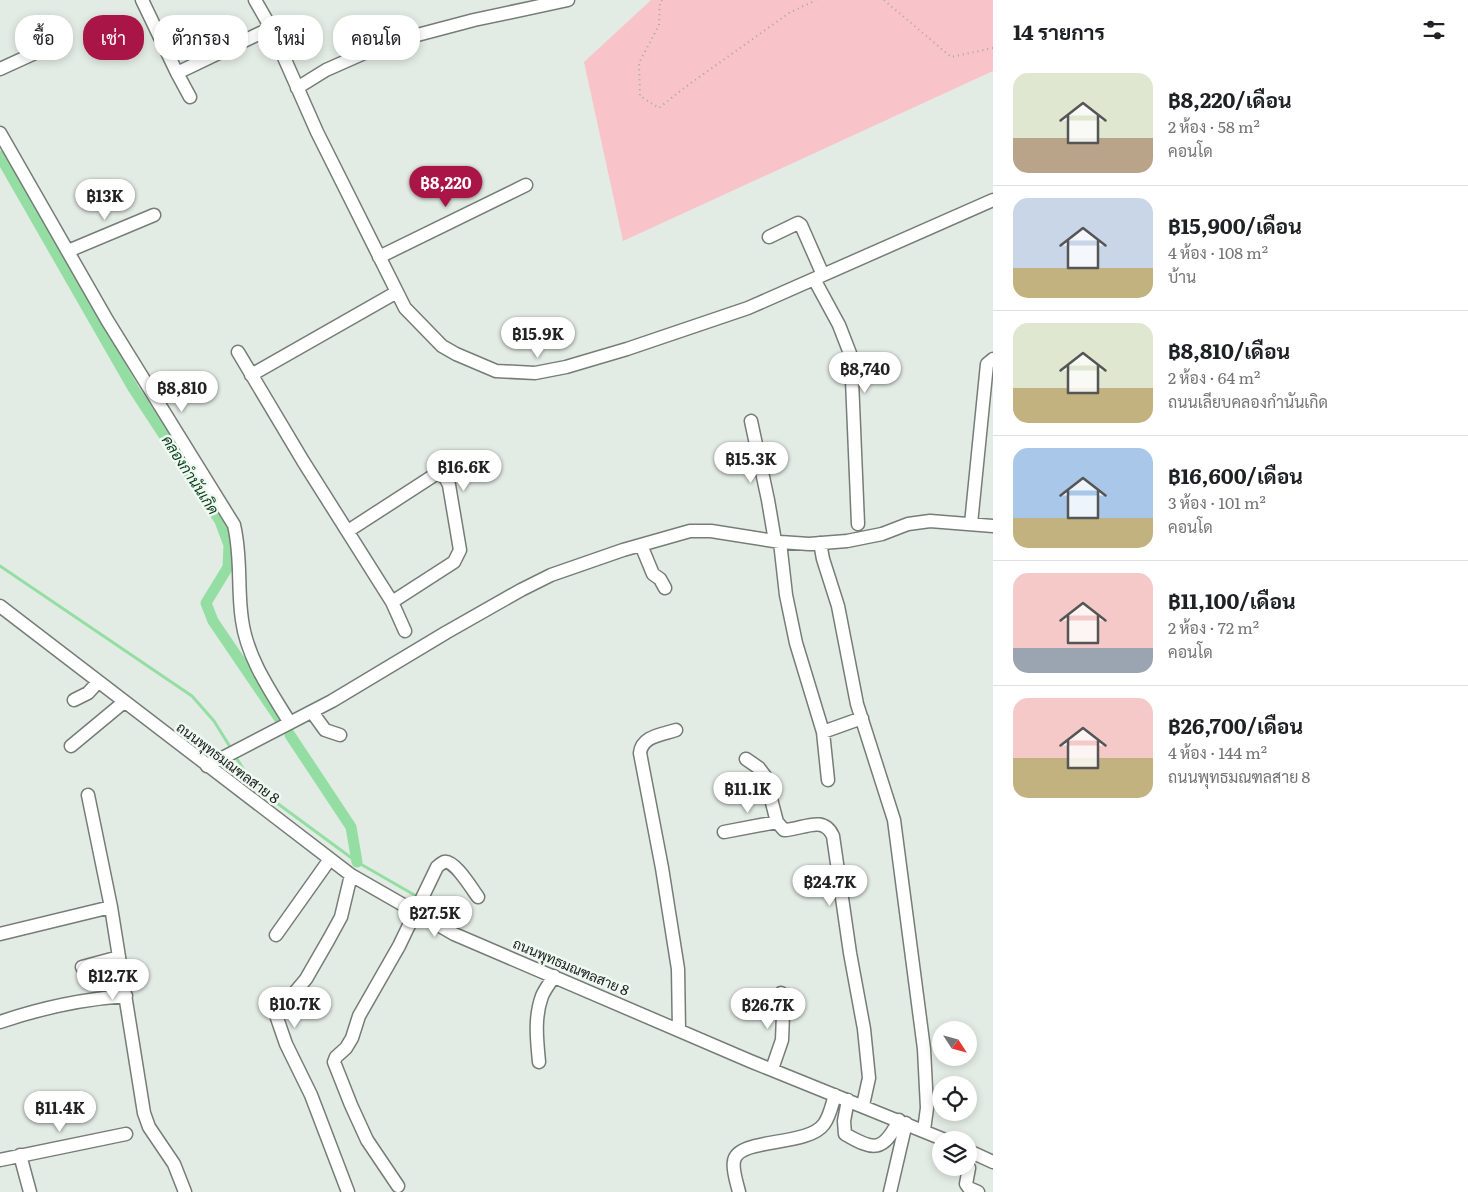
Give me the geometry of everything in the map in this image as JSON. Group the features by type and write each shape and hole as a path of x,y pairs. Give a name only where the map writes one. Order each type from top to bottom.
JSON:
{"street":[{"path":"142,0 190,97"},
{"path":"255,0 264,15"},
{"path":"297,88 352,58 388,43 474,20 568,0"},
{"path":"177,73 258,34"},
{"path":"0,70 21,60"},
{"path":"285,60 317,132 405,308 442,346 496,371 535,373 566,367 646,343 748,308 993,200"},
{"path":"0,133 108,320 234,525 239,544 242,621 247,643 266,684 290,724"},
{"path":"379,256 526,185"},
{"path":"68,252 154,216"},
{"path":"769,237 798,223 801,225 818,277 851,356 858,524"},
{"path":"251,375 397,292"},
{"path":"238,352 303,461 392,602 405,630"},
{"path":"971,524 987,364 993,359"},
{"path":"751,421 778,541 786,595 796,643 823,732 828,780"},
{"path":"348,531 436,474 441,474 445,477 449,485 460,550 459,555 454,562 392,602"},
{"path":"208,766 312,712 447,632 550,575 642,545 690,531 778,541 820,543 847,541 882,534 908,524 930,521 993,526"},
{"path":"820,543 823,559 838,606 857,704 894,820 924,1049 927,1108 924,1130"},
{"path":"642,545 653,574 660,579 665,588"},
{"name":"ถนนพุทธมณฑลสาย 8","path":"0,606 351,875 415,912 454,934 772,1069 932,1134"},
{"path":"74,700 88,693 98,682"},
{"path":"72,746 124,702"},
{"path":"312,712 326,730 340,735"},
{"path":"823,732 862,718"},
{"path":"676,730 645,740 641,746 640,753 662,868 678,969 679,1030"},
{"path":"746,759 759,768 765,776 776,822 784,830 825,824 833,836 870,1078 862,1106"},
{"path":"88,795 111,907 144,1113 149,1127 174,1164 185,1192"},
{"path":"724,832 776,822"},
{"path":"276,934 330,859"},
{"path":"398,1186 367,1140 334,1062 352,1038 359,1016 399,946 437,867 443,862 447,862 456,867 478,897"},
{"path":"348,1192 311,1095 286,1044 277,1018 279,1011 306,979 341,917 351,875"},
{"path":"0,934 111,907"},
{"path":"82,967 119,957"},
{"path":"540,1062 536,1028 538,1011 542,995 554,976"},
{"path":"772,1069 782,1040 783,1015 780,993"},
{"path":"0,1022 23,1014 62,1005 101,998 126,996"},
{"path":"739,1192 734,1161 737,1154 757,1144 811,1135 824,1125 829,1116 835,1095"},
{"path":"848,1100 844,1121 845,1134 860,1142 875,1146 884,1143 903,1122"},
{"path":"890,1192 903,1122"},
{"path":"0,1160 126,1134"},
{"path":"20,1155 30,1192"},
{"path":"977,1155 993,1162"},
{"path":"967,1176 966,1184 969,1188 978,1192"}],"path":[{"path":"662,0 660,2 659,24 639,63 640,96 659,108 789,13 816,0"},
{"path":"884,0 951,57 993,48"}],"shaded area":[{"path":"651,0 993,0 993,71 623,241 584,62"}],"waterway":[{"name":"คลองกำนันเกิด","path":"0,156 133,388 220,521 229,545 228,567 206,603 213,621 279,718"},
{"path":"0,566 192,696 214,721 232,750"},
{"name":"คลองกำนันเกิด","path":"290,735 351,827 357,862"},
{"path":"235,756 262,792 357,862 418,897"},
{"path":"424,900 433,905"}]}
